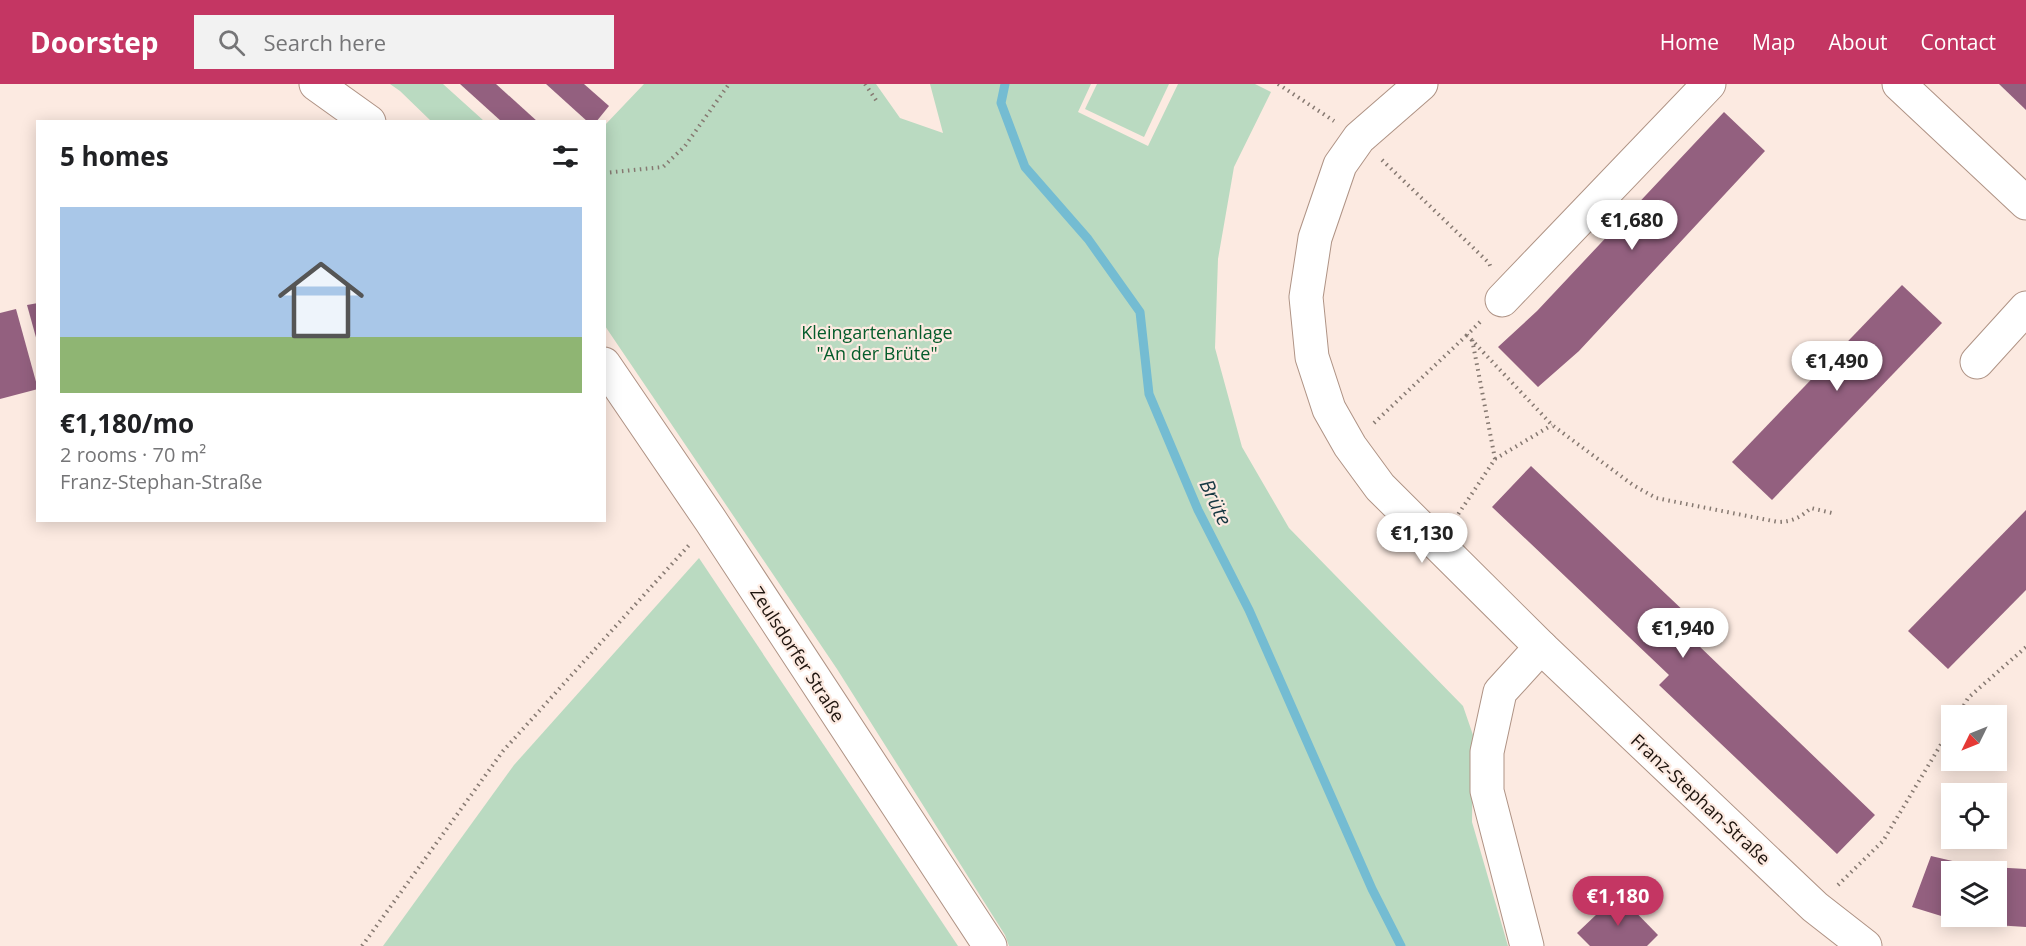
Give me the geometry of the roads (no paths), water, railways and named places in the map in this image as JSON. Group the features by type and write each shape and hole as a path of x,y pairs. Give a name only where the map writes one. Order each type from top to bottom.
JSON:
{"street":[{"path":"316,84 366,120"},
{"name":"Franz-Stephan-Straße","path":"1421,84 1359,138 1340,165 1315,238 1305,297 1312,357 1329,408 1350,446 1380,487 1541,647 1815,907 1865,946"},
{"path":"1502,300 1709,84"},
{"path":"1899,84 2026,203"},
{"path":"1977,362 2026,308"},
{"name":"Zeulsdorfer Straße","path":"606,367 711,521 990,946"},
{"path":"1527,946 1486,791 1487,752 1500,693 1541,647"}],"waterway":[{"name":"Brüte","path":"1005,84 1001,103 1025,167 1088,239 1140,312 1149,394 1198,510 1249,610 1372,889 1401,946"}],"park label":[{"name":"Kleingartenanlage \"An der Brüte\"","path":"877,342"}]}
